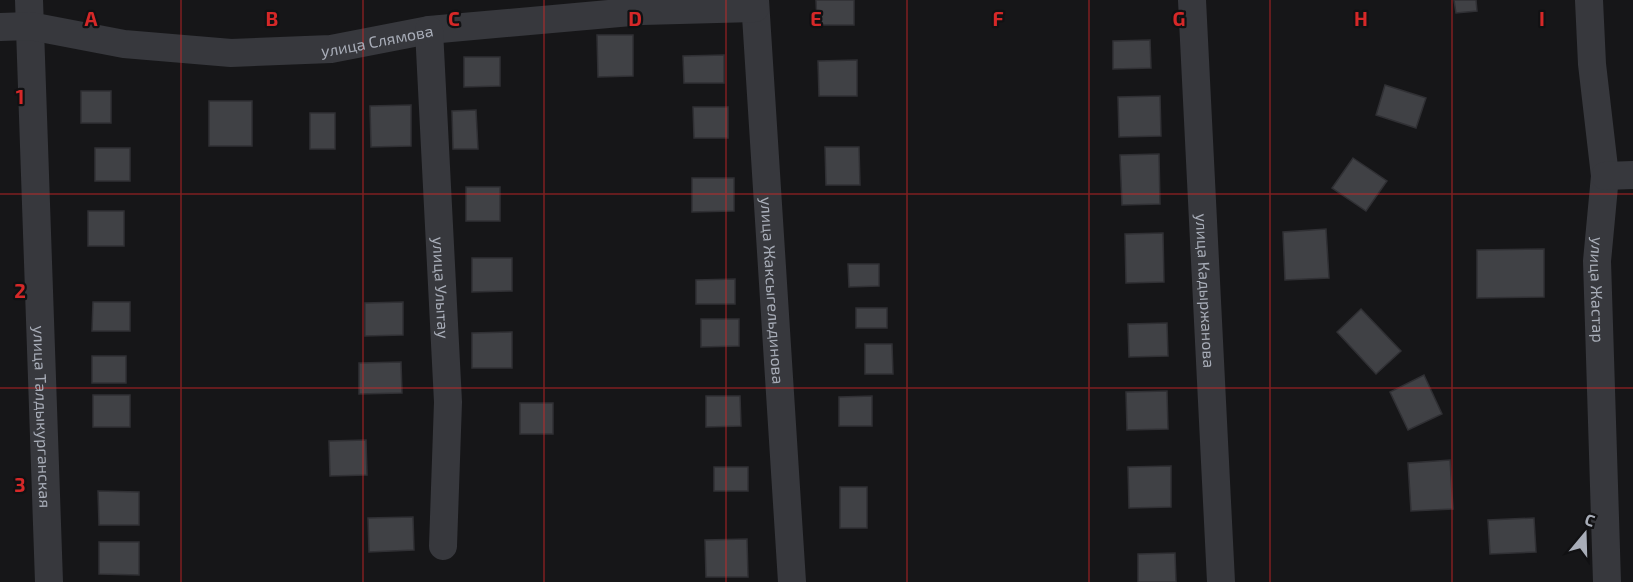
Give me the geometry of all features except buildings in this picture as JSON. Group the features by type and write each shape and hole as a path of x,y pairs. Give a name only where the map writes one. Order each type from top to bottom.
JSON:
{"street":[{"name":"улица Кадыржанова","path":"1192,0 1221,582"},
{"name":"улица Жастар","path":"1589,0 1592,64 1619,176 1597,261 1607,582"},
{"name":"улица Слямова","path":"0,27 29,13 124,44 231,54 332,49 429,30 642,11 755,4"},
{"name":"улица Жаксыгельдинова","path":"755,4 792,582"},
{"name":"улица Талдыкурганская","path":"29,13 48,582"},
{"name":"улица Улытау","path":"429,30 448,402 443,546"}]}
